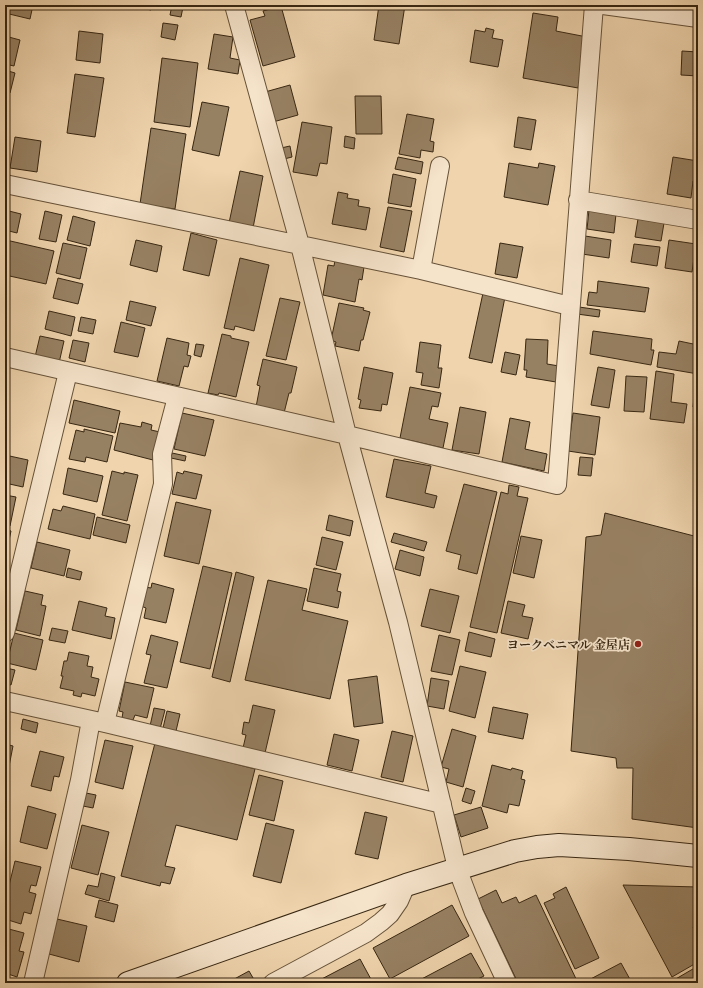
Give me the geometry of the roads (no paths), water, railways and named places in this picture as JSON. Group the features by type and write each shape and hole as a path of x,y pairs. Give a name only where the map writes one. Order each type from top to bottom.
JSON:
{"street":[{"path":"234,5 300,245 347,435 398,622 457,868 474,913 507,983"},
{"path":"5,357 347,435 557,485 594,5"},
{"path":"603,5 698,18"},
{"path":"422,270 440,166"},
{"path":"5,184 422,270 570,306"},
{"path":"578,200 698,220"},
{"path":"5,633 68,372"},
{"path":"33,983 80,780 98,722 164,484 162,454 177,397"},
{"path":"5,701 442,804"},
{"path":"128,983 406,885 516,851 559,845 629,849 698,856"},
{"path":"273,983 366,933 381,922 390,914 399,901 406,885"}],"place":[{"name":"ヨークベニマル 金屋店","path":"638,644"}]}
